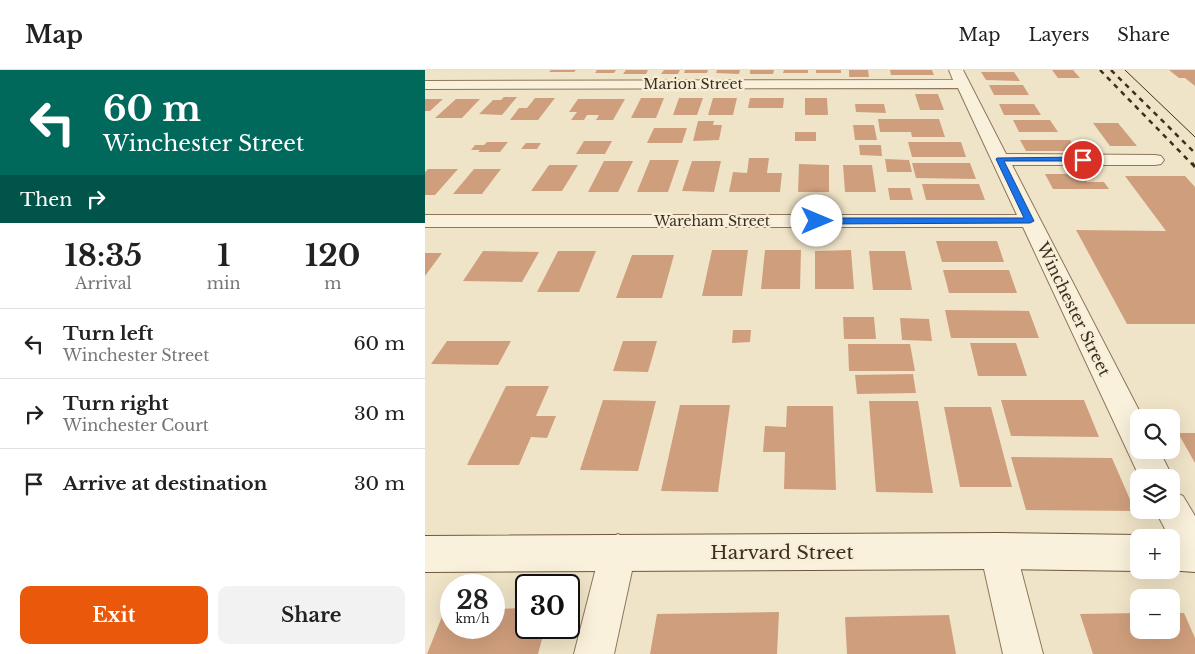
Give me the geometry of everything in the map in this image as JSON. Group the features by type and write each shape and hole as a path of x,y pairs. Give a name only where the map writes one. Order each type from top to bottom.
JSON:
{"street":[{"name":"Marion Street","path":"425,85 959,77"},
{"name":"Winchester Street","path":"959,77 1130,423"},
{"path":"999,159 1155,160"},
{"name":"Wareham Street","path":"425,221 1030,221"},
{"path":"1178,519 1195,550"},
{"path":"998,551 1023,654"},
{"name":"Harvard Street","path":"425,554 998,551 1130,553"},
{"path":"594,654 618,552"},
{"path":"1180,554 1195,554"}],"building":[{"path":"551,70 576,70 574,72 549,72"},
{"path":"597,70 616,70 614,73 595,73"},
{"path":"626,70 648,70 646,74 623,74"},
{"path":"664,70 680,70 678,74 661,74"},
{"path":"685,70 708,70 707,73 684,73"},
{"path":"717,70 740,70 739,74 716,73"},
{"path":"750,70 774,70 773,74 750,74"},
{"path":"784,70 808,70 808,73 783,73"},
{"path":"816,70 841,70 841,73 816,73"},
{"path":"849,70 868,70 869,77 849,77"},
{"path":"890,70 932,70 934,75 891,75"},
{"path":"1052,70 1073,70 1080,78 1058,78"},
{"path":"1169,70 1195,70 1195,86 1185,78 1179,78"},
{"path":"981,72 1014,72 1020,81 986,80"},
{"path":"989,85 1023,85 1029,95 994,95"},
{"path":"915,94 938,94 944,110 920,110"},
{"path":"504,97 517,97 502,115 479,114 493,100 501,100"},
{"path":"535,98 555,98 538,120 510,120 519,108 527,108"},
{"path":"641,98 664,98 656,118 631,118"},
{"path":"679,98 703,98 697,115 673,115"},
{"path":"713,98 737,98 733,115 708,115"},
{"path":"750,98 784,98 783,108 748,108"},
{"path":"805,98 827,98 828,115 805,115"},
{"path":"425,99 443,99 430,111 425,111"},
{"path":"456,99 480,99 462,118 435,118"},
{"path":"578,99 625,99 613,120 596,120 599,115 587,115 584,120 571,120 577,112 569,112"},
{"path":"855,104 884,104 886,113 856,112"},
{"path":"999,104 1034,104 1041,115 1004,115"},
{"path":"878,119 939,119 945,137 912,137 911,132 880,132"},
{"path":"1013,120 1050,120 1058,132 1019,132"},
{"path":"698,121 714,121 713,125 722,125 719,140 693,141"},
{"path":"1093,123 1118,123 1137,146 1110,146"},
{"path":"853,125 874,125 877,140 855,140"},
{"path":"654,128 687,128 682,143 647,143"},
{"path":"795,132 816,132 816,141 795,141"},
{"path":"1020,140 1070,140 1077,151 1026,151"},
{"path":"584,141 612,141 605,154 576,154"},
{"path":"487,142 508,142 500,152 478,152 480,150 471,150 475,145 484,145"},
{"path":"908,142 961,142 966,157 912,157"},
{"path":"526,143 541,143 537,149 521,149"},
{"path":"859,145 881,145 882,156 860,155"},
{"path":"749,158 769,158 767,173 782,173 780,192 729,192 733,172 747,173"},
{"path":"885,159 909,160 912,172 887,172"},
{"path":"650,160 679,160 668,192 637,192"},
{"path":"604,161 633,161 618,192 588,192"},
{"path":"692,161 721,161 714,192 682,191"},
{"path":"912,163 970,163 976,179 916,178"},
{"path":"799,164 829,165 829,192 798,192"},
{"path":"549,165 578,165 562,191 531,191"},
{"path":"843,165 872,165 876,192 845,192"},
{"path":"428,169 458,169 435,195 425,195 425,172"},
{"path":"474,169 501,169 482,194 453,194"},
{"path":"1045,174 1082,174 1087,182 1104,182 1109,189 1053,189"},
{"path":"1125,176 1185,176 1195,187 1195,324 1127,324 1076,230 1166,231"},
{"path":"922,184 979,184 985,200 926,200"},
{"path":"888,188 910,188 913,200 890,200"},
{"path":"936,241 997,241 1004,262 942,262"},
{"path":"712,250 748,250 742,296 702,296"},
{"path":"765,250 801,250 800,289 761,289"},
{"path":"851,250 854,289 815,289 815,251"},
{"path":"483,251 539,252 522,282 463,281"},
{"path":"558,251 596,251 579,292 537,292"},
{"path":"869,251 905,251 912,290 873,290"},
{"path":"425,253 442,253 425,276"},
{"path":"632,255 674,255 662,298 616,298"},
{"path":"943,270 1009,270 1017,293 949,293"},
{"path":"945,310 1029,311 1039,338 951,338"},
{"path":"843,317 874,317 876,339 844,339"},
{"path":"900,318 929,319 932,341 902,340"},
{"path":"733,330 751,330 750,342 732,343"},
{"path":"447,341 511,341 498,365 431,364"},
{"path":"623,341 657,341 648,372 613,371"},
{"path":"970,343 1016,343 1027,376 978,376"},
{"path":"848,344 910,344 915,371 849,371"},
{"path":"913,374 916,393 857,394 855,375"},
{"path":"506,386 549,386 536,416 556,416 547,438 531,437 519,465 467,465"},
{"path":"603,400 656,401 638,471 580,470"},
{"path":"1001,400 1084,400 1099,437 1011,436"},
{"path":"869,401 918,401 933,493 876,492"},
{"path":"680,405 730,405 718,492 661,491"},
{"path":"787,406 833,406 836,490 784,489 785,452 763,452 765,426 786,427"},
{"path":"944,407 991,407 1012,487 960,487"},
{"path":"1180,433 1195,433 1195,463 1180,437"},
{"path":"1011,457 1112,458 1130,499 1130,511 1026,510"},
{"path":"515,608 515,639 542,639 538,654 427,654 440,622 440,639 505,639 505,609"},
{"path":"779,612 777,654 650,654 657,614"},
{"path":"1130,613 1130,639 1180,639 1180,613 1184,613 1195,638 1195,654 1093,654 1080,614"},
{"path":"949,615 956,654 847,654 845,617"}],"tram line":[{"path":"1125,70 1195,137"}],"railway":[{"path":"1100,70 1193,165"},
{"path":"1111,70 1195,153"},
{"path":"1192,163 1195,167"}],"route":[{"path":"817,221 1030,221 999,159 1083,160"}]}
